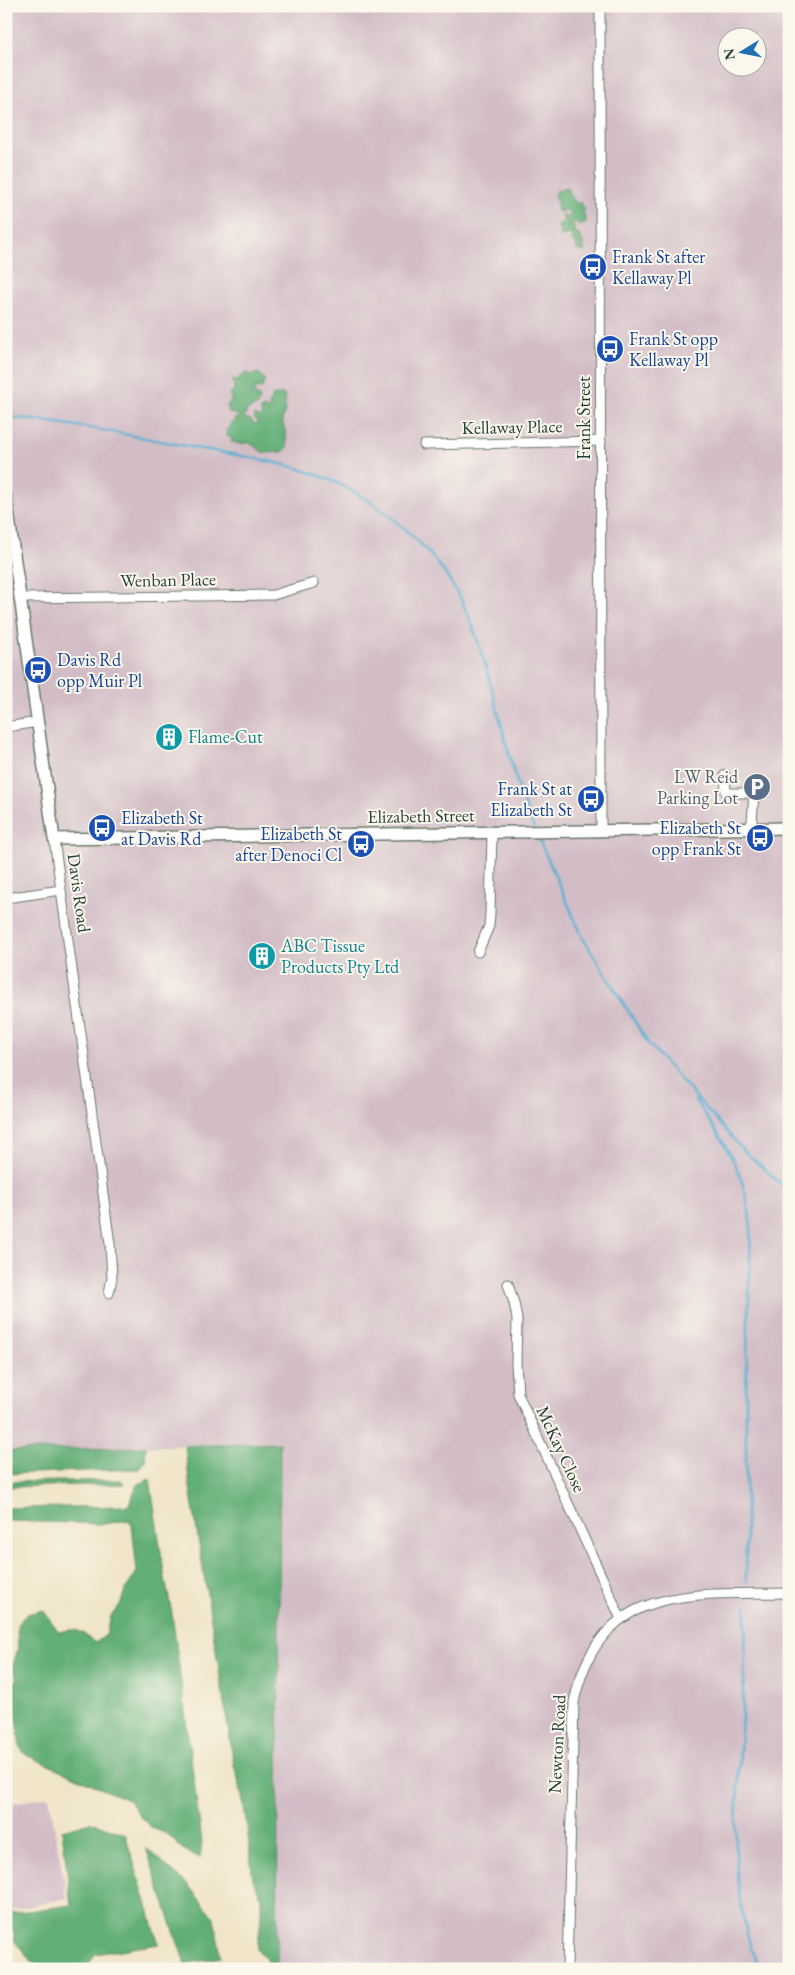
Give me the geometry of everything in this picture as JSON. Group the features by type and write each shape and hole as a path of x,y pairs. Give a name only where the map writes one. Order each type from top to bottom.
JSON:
{"street":[{"name":"Frank Street","path":"600,6 601,830"},
{"name":"Kellaway Place","path":"424,445 601,441"},
{"name":"Davis Road","path":"6,497 110,1244 112,1278 109,1293"},
{"name":"Wenban Place","path":"21,598 273,595 314,582"},
{"path":"6,727 38,722"},
{"path":"725,775 726,793 754,793 752,822 748,828"},
{"name":"Elizabeth Street","path":"54,839 789,828"},
{"path":"478,952 489,926 492,833"},
{"path":"6,898 61,890"},
{"name":"McKay Close","path":"508,1284 517,1319 516,1363 518,1394 621,1619"},
{"name":"Newton Road","path":"567,1969 574,1702 579,1678 589,1656 606,1634 621,1619 641,1607 666,1598 693,1595 789,1592"}],"shaded area":[{"path":"6,6 789,6 789,1969 277,1969 280,1443 6,1451"},
{"path":"49,1797 67,1898 6,1910 6,1804"}],"green space":[{"path":"563,188 568,189 568,192 577,204 581,202 584,209 586,222 580,226 575,220 573,225 576,234 580,235 585,251 582,252 576,249 577,245 572,241 571,234 561,236 559,232 561,230 558,229 558,225 562,222 568,226 562,215 567,218 571,215 564,209 562,212 557,211 556,208 558,206 554,195 557,190 561,191"},
{"path":"246,373 251,375 259,373 265,380 262,388 254,389 254,394 260,398 259,403 247,410 244,418 251,420 255,425 258,421 255,420 255,415 259,417 262,414 260,410 265,408 269,410 272,396 283,394 285,398 285,410 282,420 287,448 283,452 264,453 248,442 242,444 231,442 232,438 227,436 226,431 239,415 229,413 227,405 232,401 229,394 234,391 233,380 239,380"},
{"path":"280,1443 277,1969 266,1969 267,1960 257,1950 261,1919 261,1897 253,1879 244,1807 234,1765 185,1446"},
{"path":"146,1447 145,1461 139,1469 6,1474 6,1451"},
{"path":"150,1479 172,1613 202,1842 200,1858 181,1848 167,1834 152,1828 141,1818 130,1801 26,1755 20,1748 13,1685 17,1678 12,1668 18,1649 17,1624 27,1614 43,1610 59,1632 75,1630 95,1643 106,1635 111,1616 120,1605 125,1590 137,1572 132,1525 128,1520 104,1524 6,1521 6,1508 128,1506 137,1485"},
{"path":"121,1480 124,1484 6,1487 6,1482"},
{"path":"91,1822 125,1834 159,1944 95,1954 86,1969 39,1969 15,1942 13,1931 6,1921 6,1902 13,1913 71,1905 62,1830"},
{"path":"146,1848 189,1886 214,1918 221,1957 185,1964"}],"waterway":[{"path":"6,417 94,429 274,462 329,479 378,507 422,545 456,591 468,615 483,658 519,789 534,828"},
{"path":"537,835 583,938 648,1043 744,1151 789,1191"},
{"path":"695,1100 717,1132 740,1175 745,1191 751,1229 746,1389 746,1581"},
{"path":"746,1607 736,1861 743,1915 749,1942 759,1969"}],"place":[{"name":"Frank St after Kellaway Pl","path":"593,267"},
{"name":"Frank St opp Kellaway Pl","path":"610,349"},
{"name":"Davis Rd opp Muir Pl","path":"38,670"},
{"name":"Flame-Cut","path":"169,737"},
{"name":"LW Reid Parking Lot","path":"757,787"},
{"name":"Frank St at Elizabeth St","path":"591,799"},
{"name":"Elizabeth St at Davis Rd","path":"102,828"},
{"name":"Elizabeth St opp Frank St","path":"760,838"},
{"name":"Elizabeth St after Denoci Cl","path":"361,844"},
{"name":"ABC Tissue Products Pty Ltd","path":"262,956"}]}
